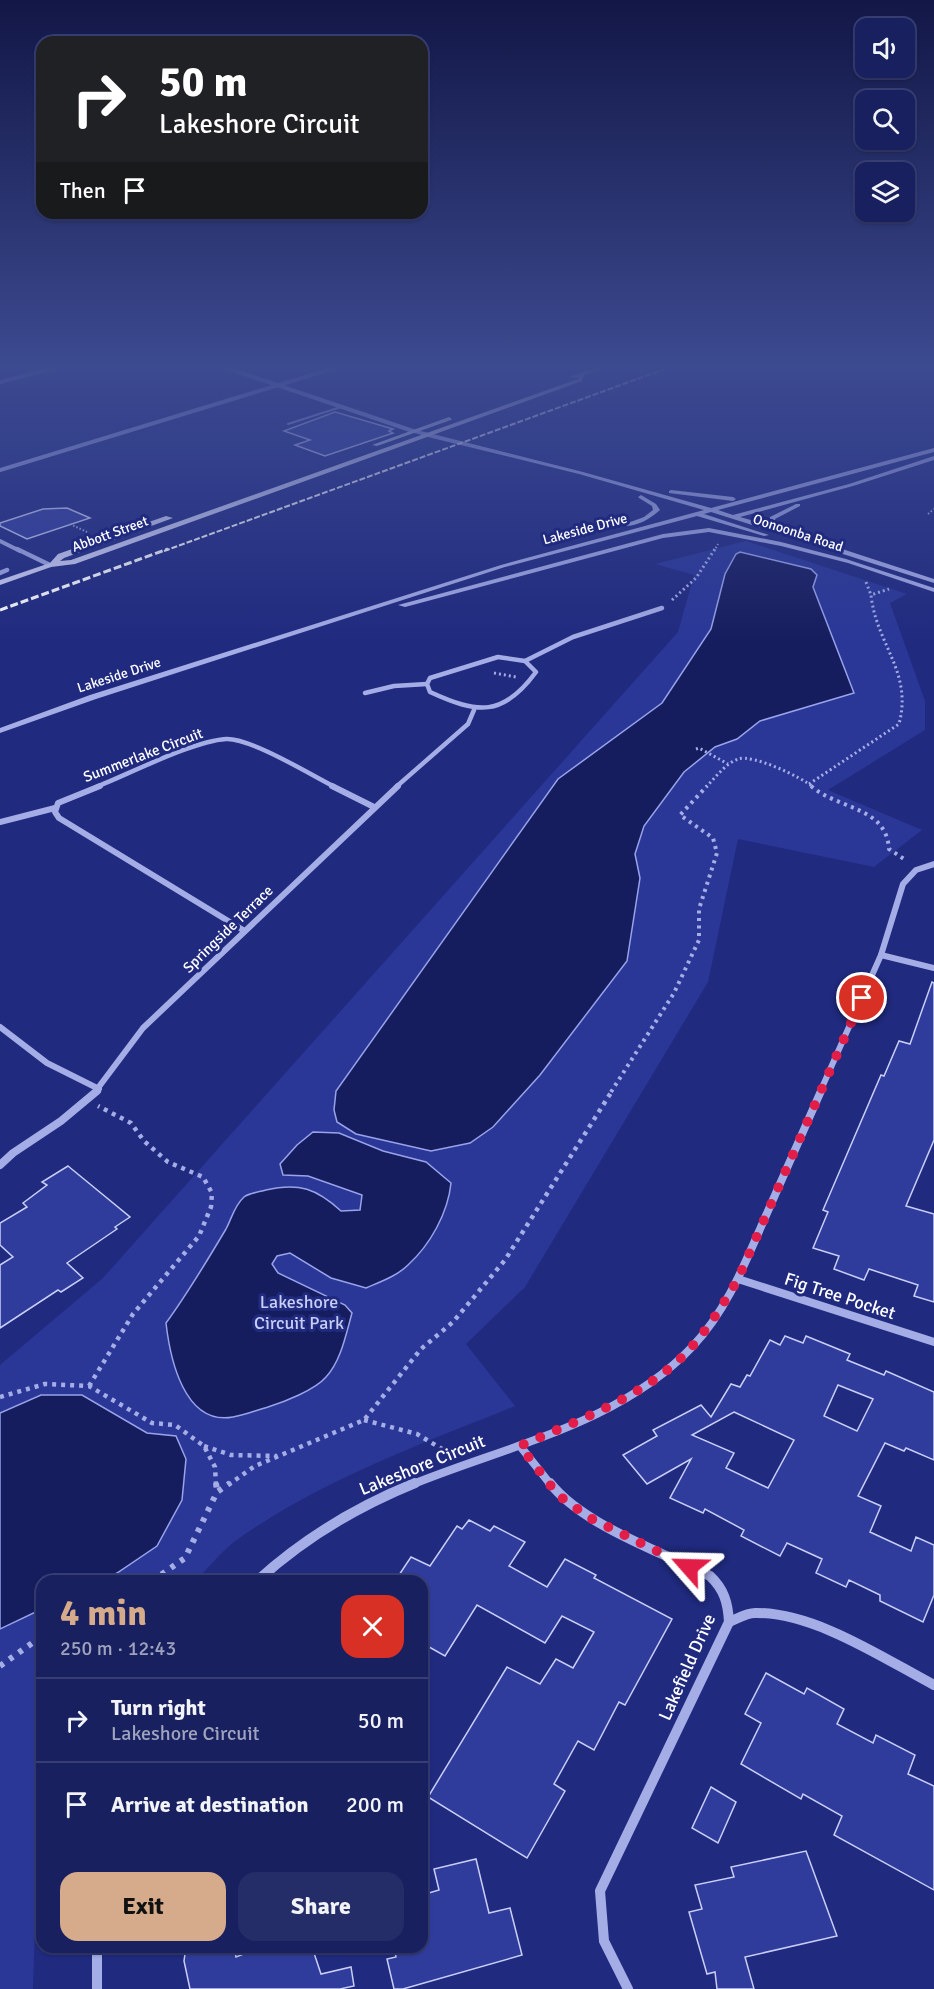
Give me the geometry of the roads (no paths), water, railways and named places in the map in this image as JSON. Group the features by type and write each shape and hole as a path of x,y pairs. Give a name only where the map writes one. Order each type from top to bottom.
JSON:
{"main road":[{"name":"Abbott Street","path":"50,565 61,556 335,459"},
{"name":"Abbott Street","path":"0,583 50,565 72,562 361,459"}],"street":[{"path":"0,470 37,459"},
{"name":"Oonoonba Road","path":"509,459 718,520 934,590"},
{"name":"Oonoonba Road","path":"518,459 578,472 734,516 934,581"},
{"name":"Lakeside Drive","path":"0,730 248,647 568,547 901,459"},
{"name":"Lakeside Drive","path":"248,647 851,485 931,459"},
{"path":"578,472 682,494 716,499 754,498"},
{"path":"798,537 777,526 772,518 788,508 851,485"},
{"path":"568,547 655,512 657,508 640,497"},
{"name":"Lakeside Drive","path":"663,536 709,530 781,544 850,562"},
{"path":"0,541 50,565"},
{"path":"0,573 7,570"},
{"path":"525,661 573,637 662,608"},
{"path":"498,657 525,661 533,666 536,672 531,680 503,705 474,710 461,707 430,692 428,684 430,678 438,674 498,657"},
{"path":"365,693 394,686 428,684"},
{"name":"Springside Terrace","path":"0,1165 99,1089 142,1028 374,807 468,724 474,710"},
{"name":"Summerlake Circuit","path":"0,822 55,808 62,800 146,766 202,744 227,739 247,743 374,807"},
{"path":"55,808 59,818 243,930"},
{"name":"Lakeshore Circuit","path":"264,1575 328,1524 381,1496 466,1463 520,1446 584,1418 644,1386 686,1353 716,1316 738,1279 881,955 907,875 918,868 934,864"},
{"path":"881,955 934,968"},
{"path":"0,1027 47,1063 99,1089"},
{"name":"Fig Tree Pocket","path":"738,1279 934,1342"},
{"name":"Lakefield Drive","path":"520,1446 558,1495 590,1518 710,1576 728,1597 729,1622 600,1892 604,1941 628,1989"},
{"path":"729,1622 753,1612 781,1615 819,1628 934,1685"},
{"path":"97,1953 97,1989"}],"railway":[{"path":"164,551 418,459"},
{"path":"0,610 168,549"}],"park label":[{"name":"Lakeshore Circuit Park","path":"299,1312"}]}
